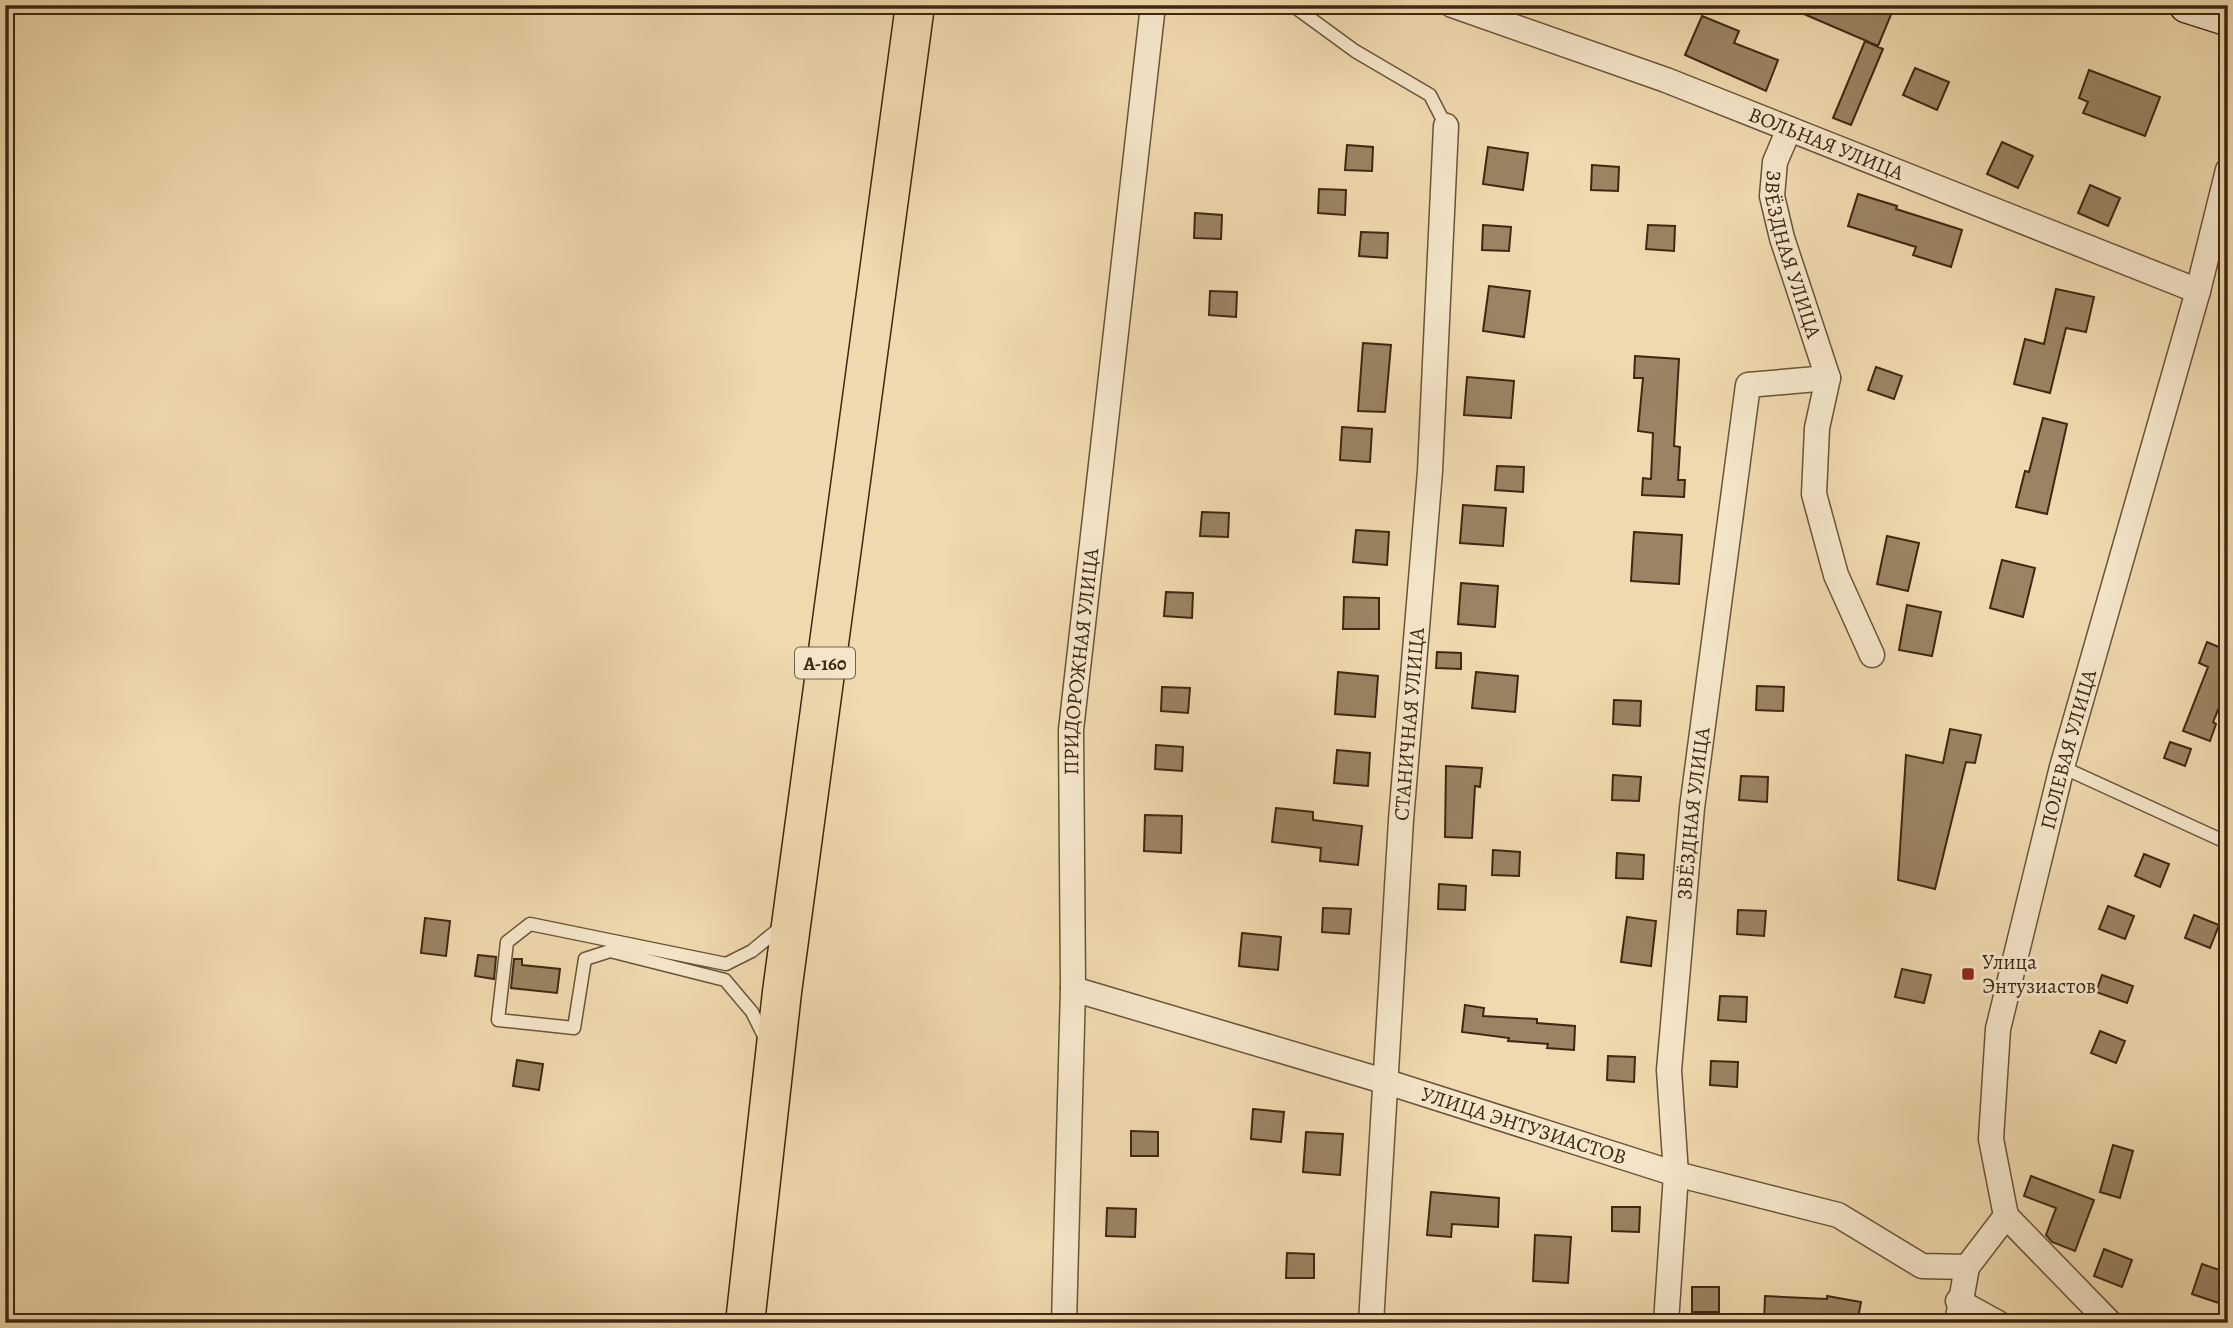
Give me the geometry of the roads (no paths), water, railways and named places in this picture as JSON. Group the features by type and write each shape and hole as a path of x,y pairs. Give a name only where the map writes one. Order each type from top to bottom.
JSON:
{"highway":[{"name":"А-160","path":"732,1323 775,932 912,12"},
{"name":"А-160","path":"745,1323 782,992 912,12"}],"main road":[{"path":"2188,5 2228,15"},
{"path":"2213,5 2228,15"}],"street":[{"name":"ПРИДОРОЖНАЯ УЛИЦА","path":"1064,1323 1073,989 1071,730 1153,5"},
{"name":"ВОЛЬНАЯ УЛИЦА","path":"1452,5 1667,80 2198,290"},
{"name":"СТАНИЧНАЯ УЛИЦА","path":"1371,1323 1401,820 1430,471 1446,126"},
{"name":"ЗВЁЗДНАЯ УЛИЦА","path":"1666,1323 1676,1174 1669,1070 1692,808 1748,385 1828,378 1782,238 1772,196 1775,162 1789,129"},
{"name":"ПОЛЕВАЯ УЛИЦА","path":"2006,1216 1991,1139 1998,1030 2062,766 2198,290 2228,170"},
{"path":"1828,378 1817,428 1814,495 1836,575 1872,655"},
{"name":"УЛИЦА ЭНТУЗИАСТОВ","path":"1073,989 1387,1082 1676,1174 1838,1215 1922,1266 1966,1267"},
{"path":"1998,1323 1958,1312 1966,1267 2006,1216 2110,1323"}],"lane":[{"path":"1292,5 1354,51 1430,95 1446,126"},
{"path":"2062,766 2228,843"},
{"path":"763,1034 752,1012 725,980 610,951 585,959 574,1028 498,1020 502,976 507,942 530,924 726,964 752,951 775,932"}],"place":[{"name":"Улица Энтузиастов","path":"1968,974"}]}
